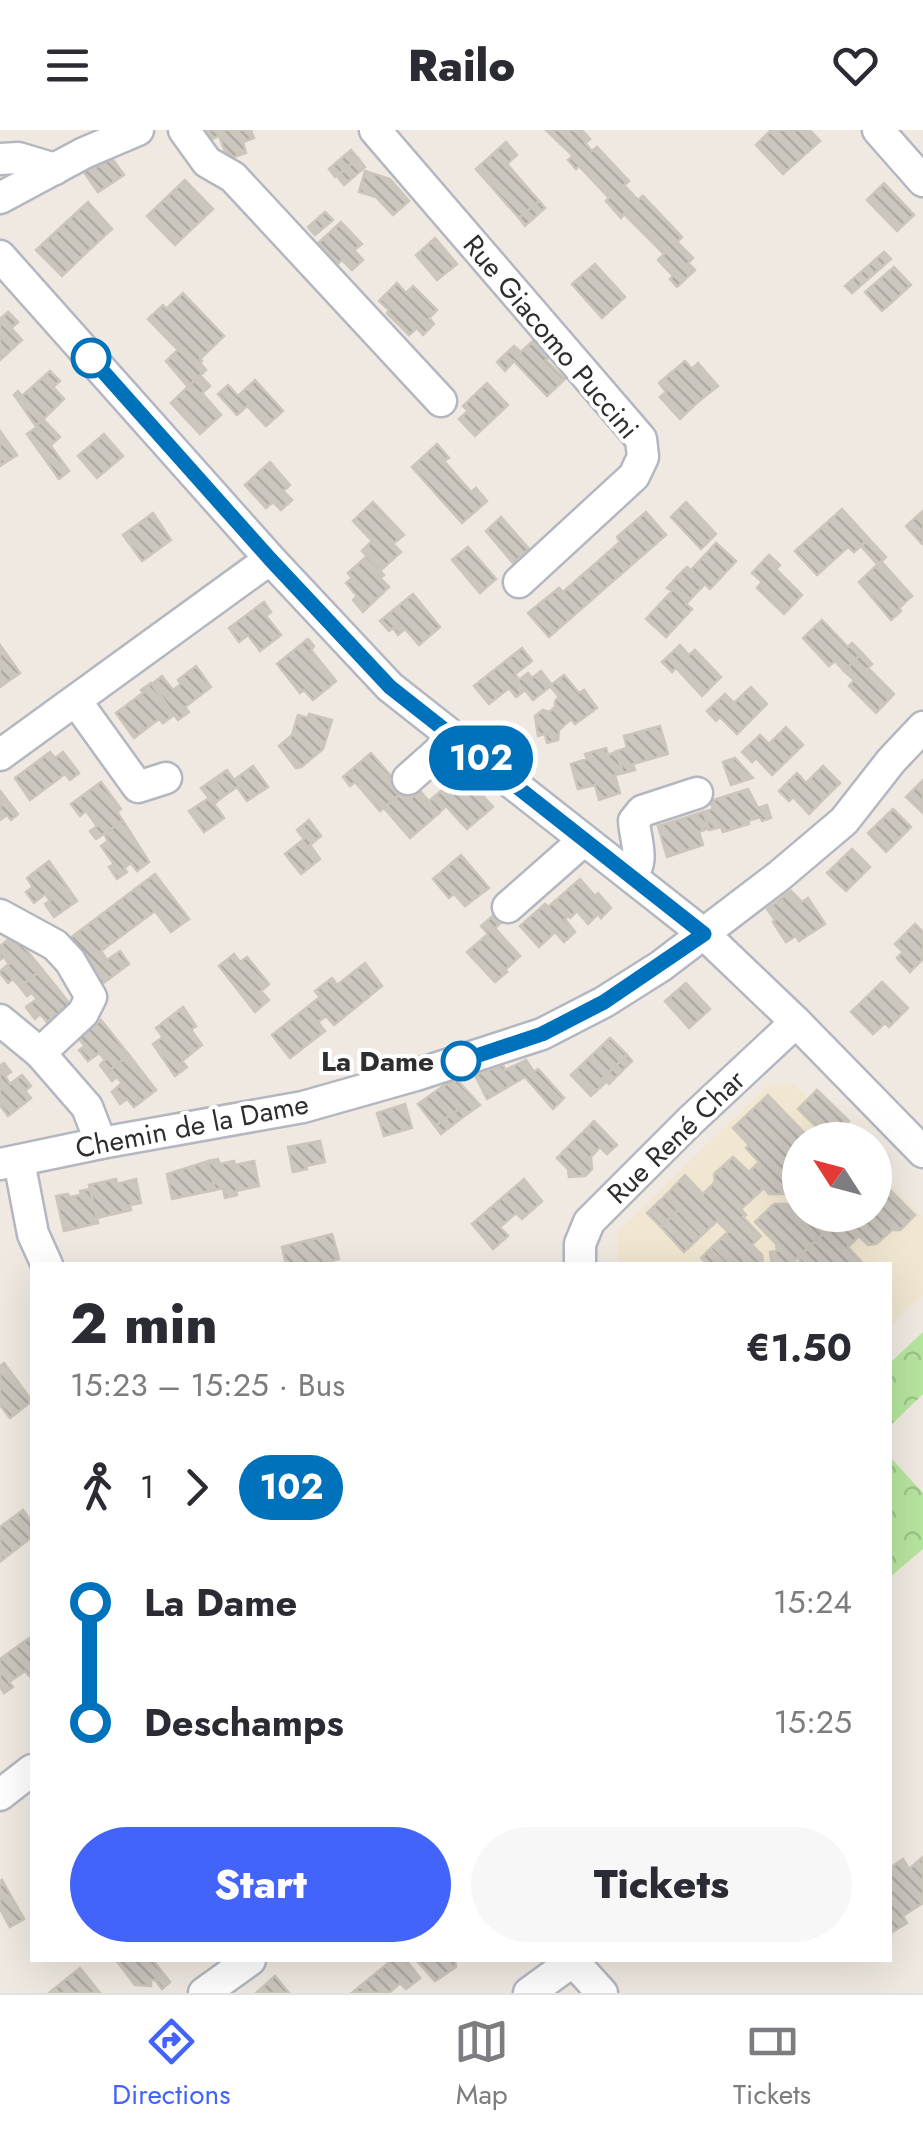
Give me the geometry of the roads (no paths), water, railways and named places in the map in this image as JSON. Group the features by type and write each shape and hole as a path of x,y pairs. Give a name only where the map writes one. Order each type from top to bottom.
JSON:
{"street":[{"path":"0,198 84,153 138,130"},
{"path":"184,130 207,162 233,177 441,401"},
{"name":"Rue Giacomo Puccini","path":"375,130 641,439 642,457 634,476 519,582"},
{"path":"878,130 923,181"},
{"path":"0,158 18,158 56,169"},
{"path":"0,256 270,559 390,687 704,934 923,1152"},
{"path":"0,755 270,559"},
{"path":"76,701 138,788 166,778"},
{"name":"Chemin de la Dame","path":"9,1163 302,1107 542,1034 604,1002 704,934 779,876 844,821 890,761 923,727"},
{"path":"408,778 454,738"},
{"path":"630,876 637,871 640,860 634,821 642,811 697,792"},
{"path":"508,907 584,840"},
{"path":"0,915 54,944 91,997 83,1013 40,1053"},
{"path":"0,1020 40,1053 86,1107 101,1143"},
{"name":"Rue René Char","path":"580,1262 580,1244 590,1222 796,1022"},
{"path":"9,1163 46,1262"},
{"path":"0,1794 30,1772"},
{"path":"204,1993 247,1962"},
{"path":"530,1993 572,1962"},
{"path":"574,1962 602,1993"}],"place":[{"name":"La Dame","path":"461,1061"}]}
